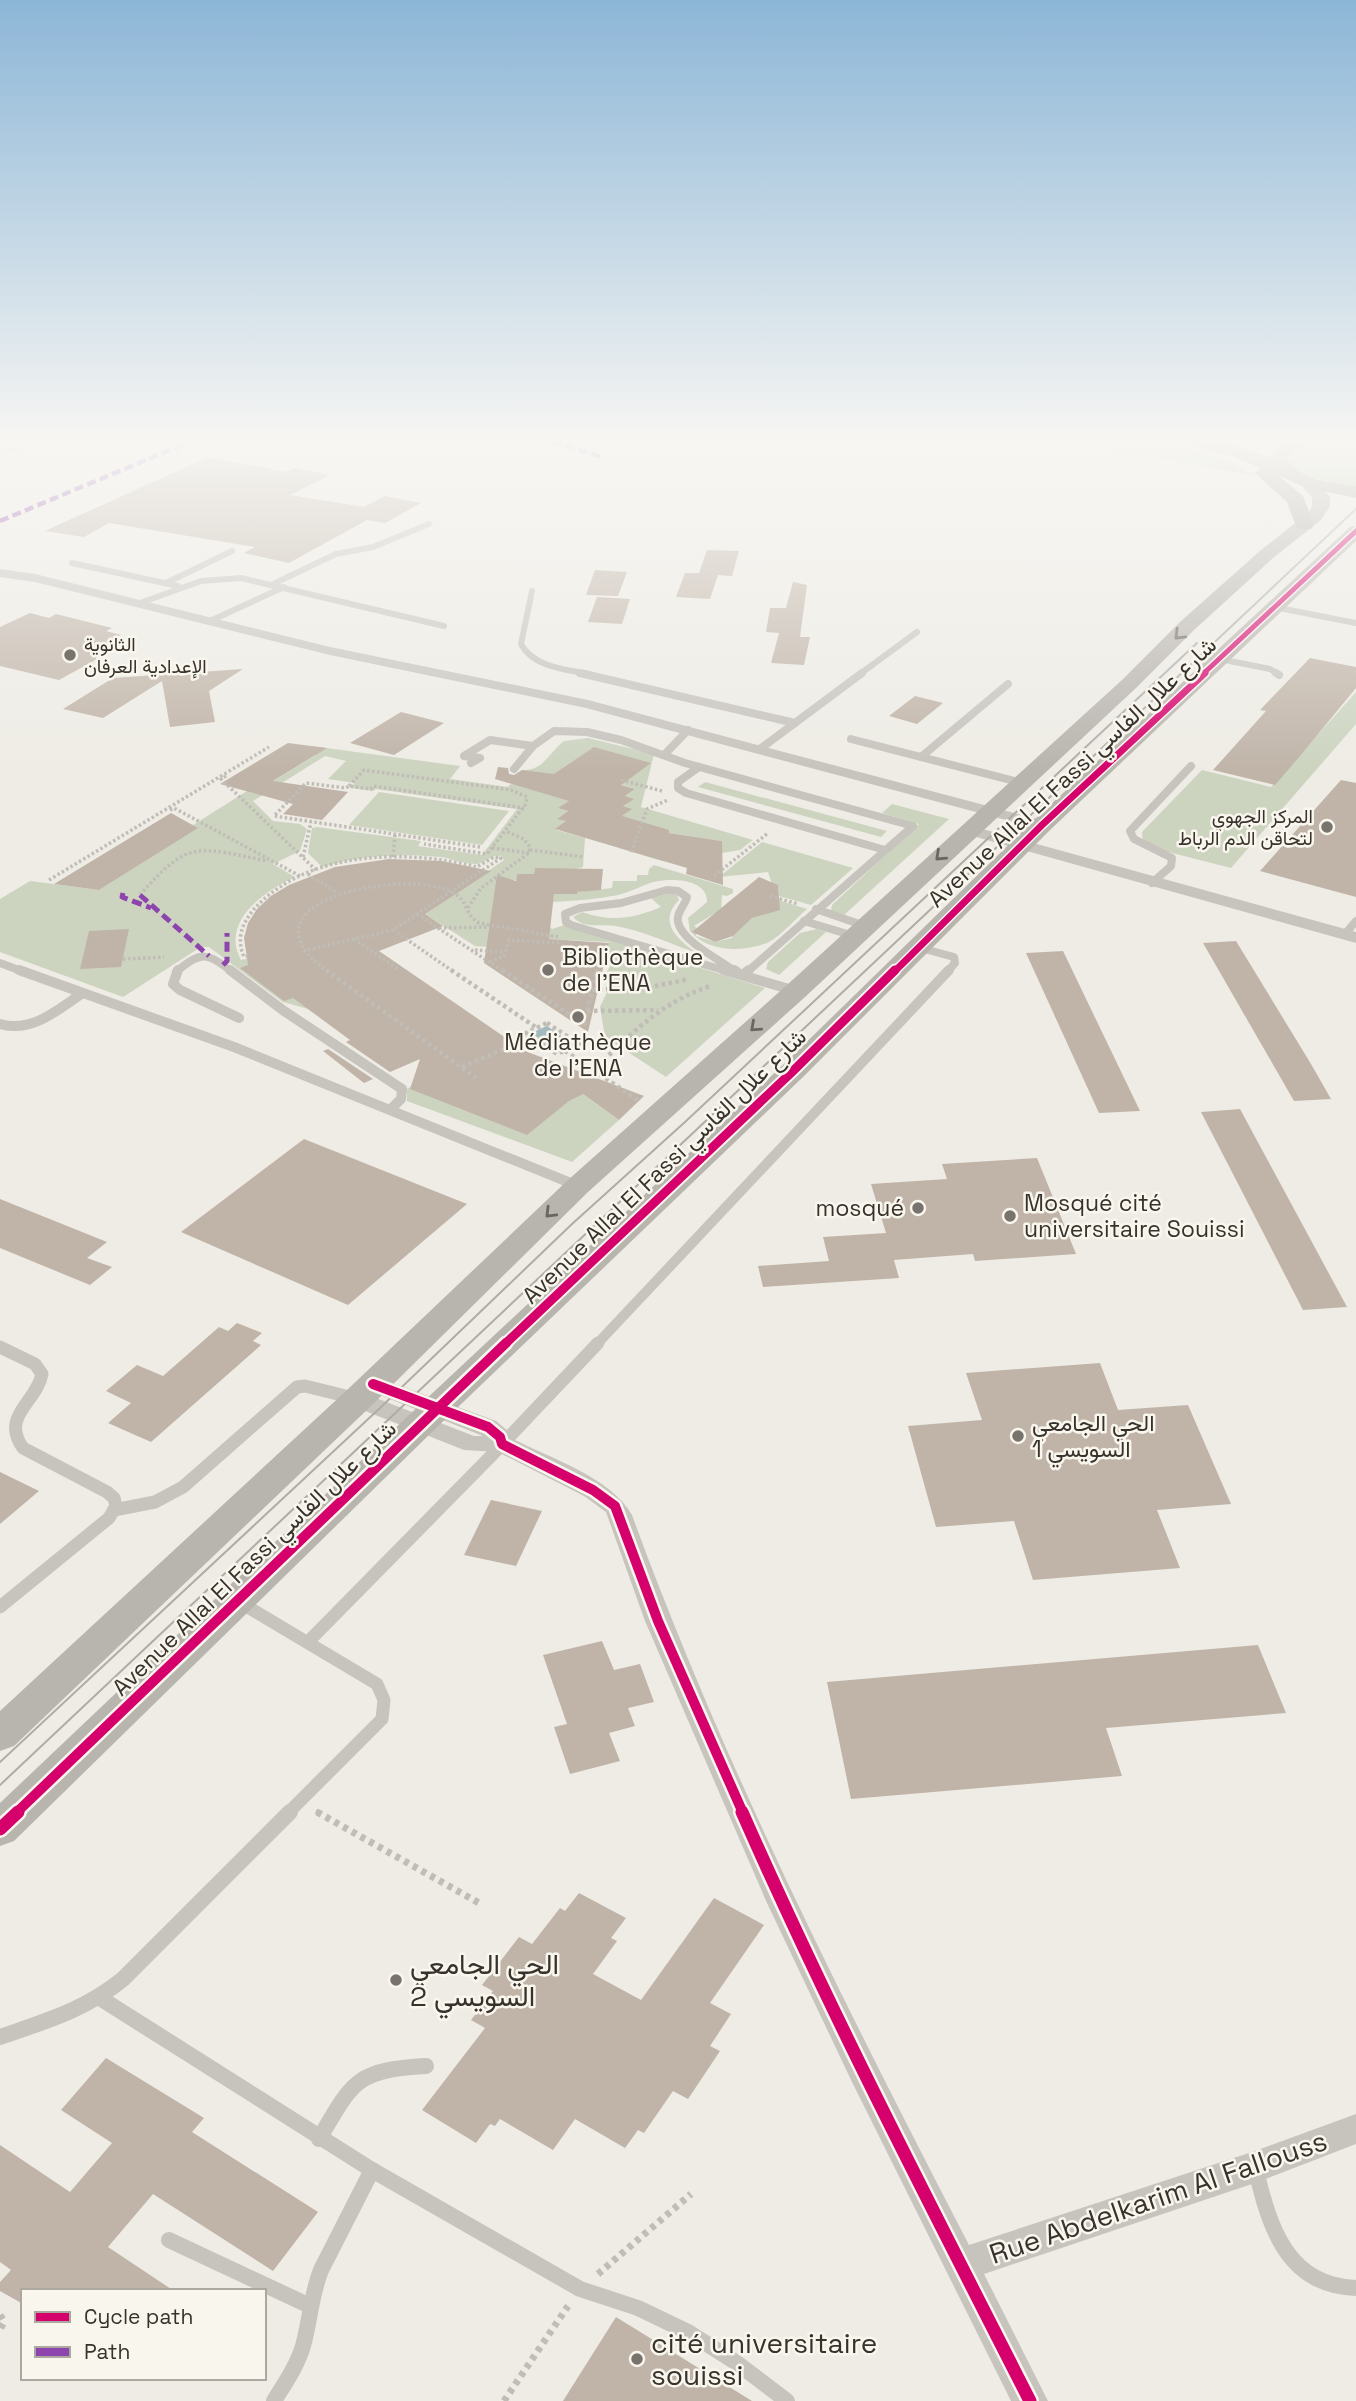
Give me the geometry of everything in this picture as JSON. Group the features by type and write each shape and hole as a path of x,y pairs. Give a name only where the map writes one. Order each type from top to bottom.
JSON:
{"street":[{"name":"Avenue Allal El Fassi شارع علال الفاسي","path":"0,1735 365,1392 578,1186 796,991 1129,684 1187,626 1276,549"},
{"name":"Avenue Allal El Fassi شارع علال الفاسي","path":"0,1829 428,1416 793,1071 1042,825 1337,549"},
{"path":"0,573 35,578 330,651 588,704 1042,825"},
{"path":"968,830 1350,937"},
{"path":"365,1392 428,1416 472,1444 502,1444 593,1490 615,1506 658,1621 782,1903 863,2072 1030,2401"},
{"name":"Rue Abdelkarim Al Fallouss","path":"960,2265 1255,2167 1356,2129"}],"lane":[{"path":"273,584 336,554 362,549"},
{"path":"166,583 232,551"},
{"path":"72,563 178,586"},
{"path":"140,603 178,586 202,579 228,577 273,584 444,626"},
{"path":"210,621 285,587"},
{"path":"531,591 521,644 534,659 552,666 796,723"},
{"path":"1274,607 1356,623"},
{"path":"760,750 917,632"},
{"path":"1220,659 1270,669 1279,675"},
{"path":"921,757 1008,684"},
{"path":"514,769 533,746 550,732 563,730 666,753 699,767 913,826 740,973"},
{"path":"666,753 688,730"},
{"path":"852,738 1022,783"},
{"path":"471,763 480,758 464,756 490,740 533,746"},
{"path":"1152,883 1171,866 1172,858 1133,839 1130,831 1191,766"},
{"path":"699,767 677,785 683,794 885,849"},
{"path":"740,973 682,932 677,922 677,913 687,901 687,897 678,891 655,892 621,903 579,908 565,914 566,922 585,929 796,991"},
{"path":"816,909 860,931"},
{"path":"1350,937 1356,920"},
{"path":"804,921 860,931"},
{"path":"308,1642 502,1444 954,963 954,957 947,953 917,947"},
{"path":"239,1018 180,990 173,984 176,971 197,956 213,957 284,1011 402,1088 401,1099 390,1110"},
{"path":"2,966 234,1047 578,1186"},
{"path":"0,1024 13,1027 33,1024 81,994"},
{"path":"0,1347 35,1364 42,1374 14,1425 17,1441 23,1448 107,1492 115,1502 109,1518 0,1607"},
{"path":"114,1510 155,1502 183,1487 297,1387 365,1392"},
{"path":"0,2037 84,2007 123,1979 382,1719 386,1706 384,1694 377,1684 238,1601"},
{"path":"100,1998 319,2139 580,2289 638,2308 688,2332 737,2363 787,2401"},
{"path":"319,2139 348,2091 363,2076 388,2067 426,2066"},
{"path":"1255,2167 1273,2232 1286,2252 1304,2270 1327,2283 1356,2288"},
{"path":"274,2401 294,2369 303,2346 310,2306 321,2270 372,2170"},
{"path":"169,2240 310,2306"}],"path":[{"path":"50,880 269,747"},
{"path":"235,768 239,769 222,779 317,871"},
{"path":"349,786 364,770 518,791 527,797 524,808 487,853 424,844 428,839"},
{"path":"621,780 683,794"},
{"path":"480,847 274,816 306,783 346,788 349,786 371,789 373,786 524,808"},
{"path":"631,852 647,809 683,794"},
{"path":"150,820 174,808 301,877"},
{"path":"714,876 783,821"},
{"path":"303,857 311,822"},
{"path":"505,831 524,839 530,852"},
{"path":"393,857 395,834"},
{"path":"492,848 584,857"},
{"path":"140,895 189,851 273,862"},
{"path":"467,912 472,898 481,888 530,852"},
{"path":"248,956 244,957 239,938 243,923 253,909 267,895 309,873 361,860 393,857 444,859 477,867 496,857 501,858 393,930 303,951"},
{"path":"309,873 339,894"},
{"path":"476,1078 312,960 303,951 297,934 305,916 339,894 390,884 424,885 451,892 464,899 467,912 478,922 576,943"},
{"path":"770,896 816,909"},
{"path":"418,914 584,1024 603,944"},
{"path":"438,928 502,926"},
{"path":"490,962 504,956 509,940 549,939 569,936 585,929"},
{"path":"393,930 537,1028"},
{"path":"354,939 399,970"},
{"path":"472,950 505,951"},
{"path":"156,958 157,952"},
{"path":"123,959 197,956"},
{"path":"592,990 652,987 723,968"},
{"path":"594,1070 659,1010 686,993 740,973"},
{"path":"587,1011 659,1010"},
{"path":"547,1023 579,1044 557,1054 532,1037 526,1033 547,1023"},
{"path":"462,1068 532,1037"},
{"path":"565,1051 647,1106"},
{"path":"300,1802 479,1903"},
{"path":"0,2315 4,2322 0,2329"}],"green space":[{"path":"1356,692 1356,724 1231,868 1149,847 1143,843 1142,832 1202,770 1271,787"},
{"path":"588,738 654,754 641,807 753,840 740,850 722,853 722,841 657,831 688,854 662,861 619,848 622,816 631,809 623,806 633,799 625,796 635,789 616,783 569,801 559,808 568,811 558,818 566,821 556,830 585,838 583,867 555,874 535,868 534,874 517,874 516,880 497,880 552,929 564,925 765,988 666,1077 605,1037 600,1007 609,988 607,972 611,964 606,956 609,942 505,937 501,948 475,946 425,914 504,860 502,856 473,864 440,857 380,856 322,867 308,853 312,828 317,827 421,841 418,846 482,855 517,809 376,789 373,791 351,788 355,783 328,779 346,761 325,756 253,801 273,821 300,824 307,829 300,851 273,864 295,877 259,899 248,910 236,933 236,946 241,960 250,958 308,1009 283,1002 209,947 201,947 123,997 0,952 0,899 30,881 99,890 197,828 193,825 247,791 254,793 316,755 310,753 319,747 460,766 450,779 508,787 522,770 536,768 564,741"},
{"path":"705,782 887,831 881,837 698,787"},
{"path":"379,792 509,811 482,845 349,825"},
{"path":"892,804 949,819 844,915 831,911 832,905 919,824 882,813"},
{"path":"762,842 853,868 811,905 779,896 778,885 772,884 768,872 719,877"},
{"path":"654,865 733,889 733,893 722,895 721,913 717,912 694,926 697,928 696,936 715,942 732,938 733,933 775,899 807,909 769,942 738,949 716,947 697,938 690,931 688,918 707,902 702,889 689,882 659,881 618,895 553,902 554,892 577,894 612,888 613,881 637,881 637,875 648,875 649,869"},
{"path":"677,895 679,900 670,916 673,930 697,953 636,931 616,926 588,925 573,917 582,912 613,918 641,914 661,907 651,898"},
{"path":"817,929 826,932 779,975 766,969 768,962 800,933"},
{"path":"412,1086 580,1092 619,1120 572,1162 407,1101 407,1089"}],"water":[{"path":"547,1026 573,1044 558,1051 531,1033"}],"building":[{"path":"251,549 314,549 289,563 244,553"},
{"path":"707,550 739,551 732,576 718,575 710,599 676,597 685,573 699,573"},
{"path":"595,570 627,572 618,596 586,595"},
{"path":"793,582 807,585 800,637 810,637 804,665 771,663 779,633 766,632 770,608 786,608"},
{"path":"597,597 630,599 622,624 588,622"},
{"path":"30,613 49,618 56,614 112,628 106,631 121,635 112,639 126,643 59,680 0,666 0,627"},
{"path":"1310,658 1356,667 1356,688 1275,785 1213,770 1266,711 1260,710"},
{"path":"243,669 209,691 215,722 170,727 162,681 103,718 63,709 113,678"},
{"path":"915,696 943,703 917,724 889,716"},
{"path":"401,712 444,723 394,755 350,743"},
{"path":"288,743 327,748 273,781 348,792 322,820 283,814 293,804 220,784"},
{"path":"594,747 651,763 621,785 635,789 625,796 634,799 623,806 632,809 622,816 669,830 669,833 722,841 723,885 686,874 687,868 555,829 566,821 557,819 568,811 558,808 569,801 495,779 498,767 508,768 509,774 514,775 522,770 554,774"},
{"name":"المركز الجهوي لتحاقن الدم الرباط","path":"1341,780 1356,783 1356,897 1260,871"},
{"path":"171,813 198,828 99,890 54,884"},
{"path":"389,859 442,861 491,871 425,914 443,926 379,951 525,1051 644,1096 619,1120 583,1094 569,1101 527,1135 410,1089 420,1059 390,1072 346,1042 350,1040 293,998 284,1001 240,968 248,965 244,938 248,923 257,909 271,896 289,885 335,867"},
{"path":"535,868 603,869 601,890 554,894 549,939 609,943 588,1032 484,963 497,875 516,881 517,874 534,874"},
{"path":"759,877 778,885 780,910 752,918 733,936 715,942 692,932"},
{"path":"129,929 121,967 80,969 89,931"},
{"path":"1236,941 1331,1099 1294,1101 1203,943"},
{"path":"1063,951 1140,1111 1099,1113 1026,953"},
{"path":"328,1049 373,1079 364,1083 323,1051"},
{"path":"1240,1109 1347,1307 1303,1310 1201,1112"},
{"path":"304,1139 467,1204 348,1305 181,1232"},
{"path":"1037,1158 1076,1254 975,1261 973,1254 894,1260 899,1278 763,1287 758,1266 829,1261 823,1237 886,1233 871,1184 947,1179 942,1164"},
{"path":"0,1199 107,1242 87,1258 112,1267 90,1285 0,1248"},
{"path":"237,1323 262,1333 253,1341 261,1345 151,1442 108,1423 131,1403 106,1391 137,1365 163,1376 219,1327 228,1331"},
{"path":"1100,1363 1118,1410 1188,1405 1231,1504 1157,1510 1180,1568 1033,1580 1014,1521 936,1527 908,1426 982,1420 966,1373"},
{"path":"0,1472 39,1491 0,1524"},
{"path":"491,1500 542,1511 516,1566 464,1555"},
{"path":"602,1641 614,1670 640,1664 654,1702 628,1708 635,1726 609,1733 620,1761 570,1774 554,1727 567,1724 543,1655"},
{"path":"1258,1645 1286,1713 1106,1728 1122,1776 851,1799 827,1682"},
{"path":"579,1893 626,1918 611,1938 617,1941 593,1974 641,2000 714,1898 764,1925 710,2003 731,2014 710,2046 720,2051 688,2099 673,2091 644,2133 638,2130 625,2148 575,2119 553,2150 500,2119 495,2126 490,2124 476,2143 422,2110 485,2028 471,2020 493,1991 482,1985 519,1937 532,1944 560,1908 565,1911"},
{"path":"106,2058 204,2118 192,2132 318,2212 273,2271 153,2194 108,2247 171,2289 21,2289 21,2303 0,2291 0,2282 11,2270 0,2262 0,2145 70,2192 112,2143 61,2110"},
{"name":"cité universitaire souissi","path":"616,2317 752,2401 563,2401"}],"tram line":[{"path":"0,1785 1313,549"},
{"path":"0,1762 380,1408 572,1224 685,1122 1197,643"}],"marked path":[{"path":"123,893 122,897 151,908"},
{"path":"140,895 209,956"},
{"path":"223,965 227,961 227,933"}],"cycle path":[{"path":"0,1829 420,1424 793,1071 1042,825 1337,549"},
{"path":"373,1384 488,1427 500,1437 502,1444 593,1490 615,1506 658,1621 782,1903 863,2072 1030,2401"}],"place":[{"name":"الثانوية الإعدادية العرفان","path":"70,655"},
{"name":"المركز الجهوي لتحاقن الدم الرباط","path":"1327,827"},
{"name":"Bibliothèque de l'ENA","path":"548,970"},
{"name":"Médiathèque de l'ENA","path":"578,1017"},
{"name":"mosqué","path":"918,1208"},
{"name":"Mosqué cité universitaire Souissi","path":"1010,1216"},
{"name":"الحي الجامعي السويسي 1","path":"1018,1436"},
{"name":"الحي الجامعي السويسي 2","path":"396,1980"},
{"name":"cité universitaire souissi","path":"637,2359"}]}
